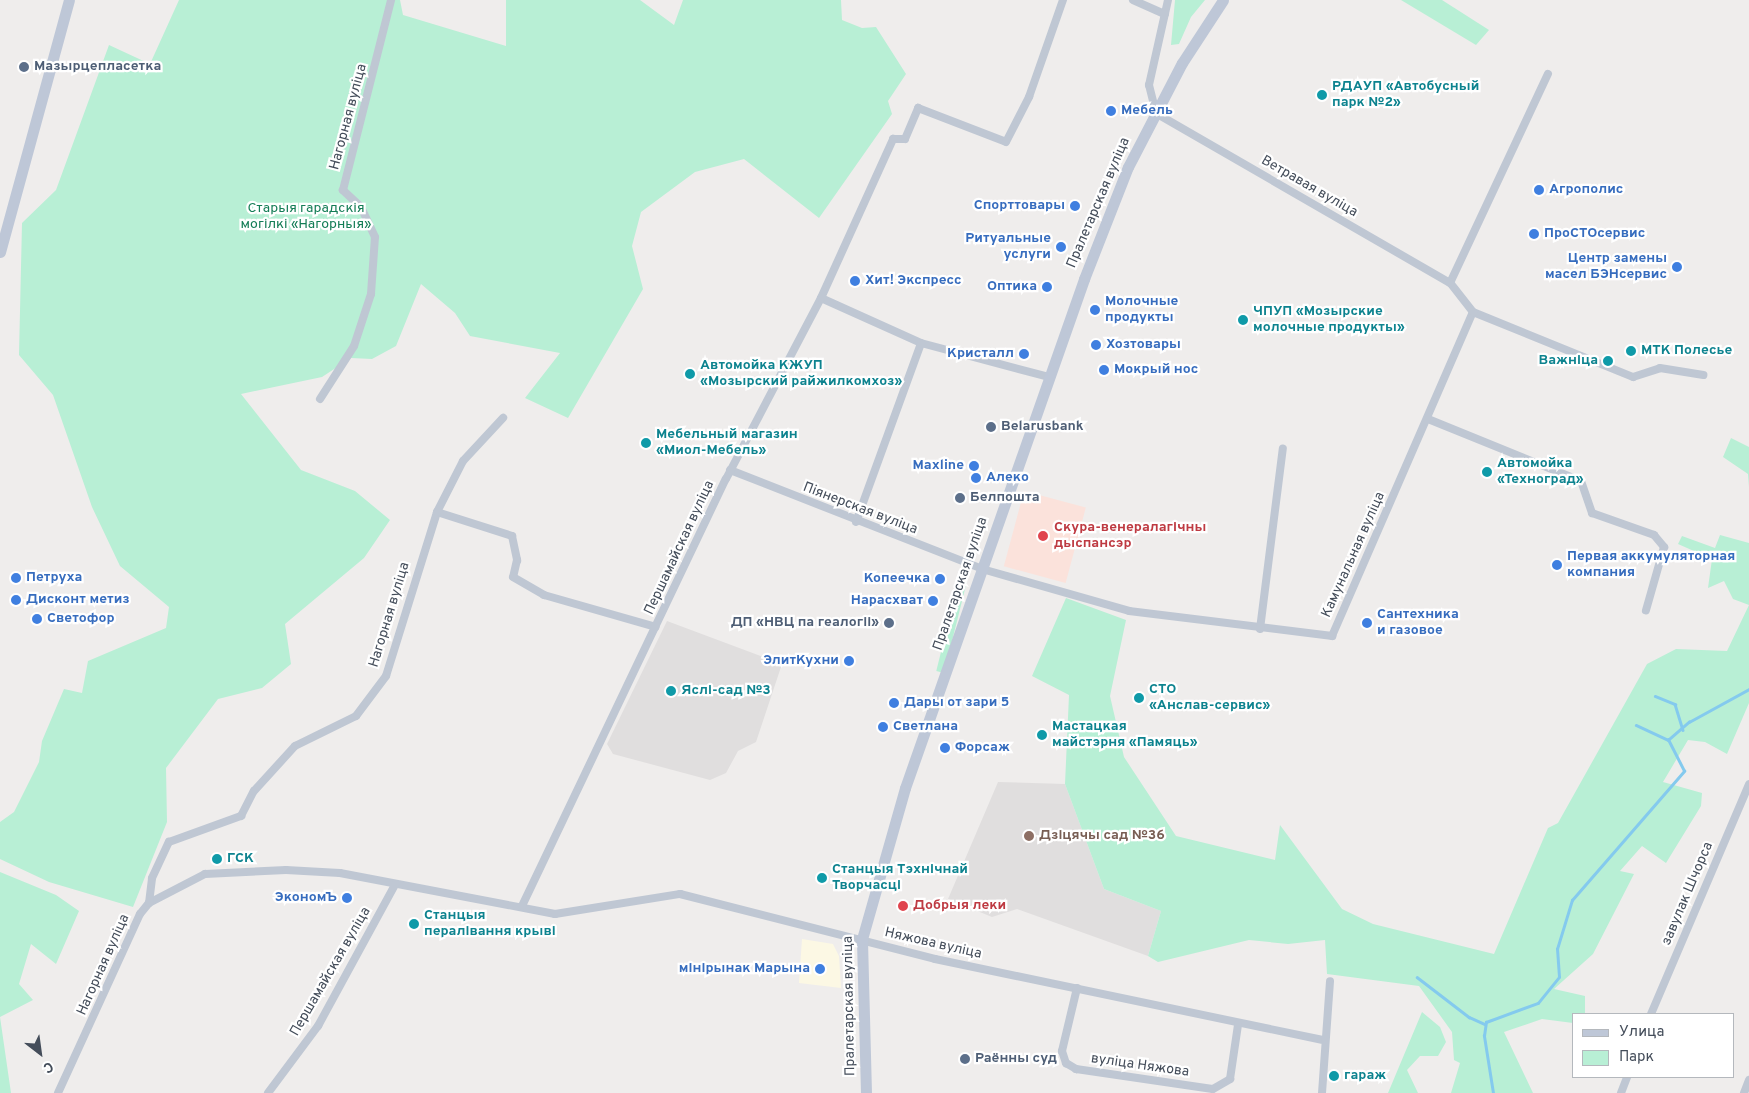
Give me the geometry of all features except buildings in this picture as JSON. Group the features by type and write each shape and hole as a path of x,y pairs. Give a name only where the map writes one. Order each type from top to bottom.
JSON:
{"main road":[{"path":"0,252 69,0"},
{"name":"Пралетарская вуліца","path":"866,1093 862,940 898,810 1049,377 1128,167 1156,113 1223,0"}],"street":[{"name":"Нагорная вуліца","path":"320,399 354,346 371,294 375,237 361,207 343,190 391,0"},
{"name":"Першамайская вуліца","path":"522,906 730,470 821,298 893,139 905,139 918,108 1006,142 1029,97 1063,0"},
{"path":"1133,0 1166,14"},
{"path":"1156,113 1150,85 1168,0"},
{"path":"1450,283 1548,74"},
{"name":"Ветравая вуліца","path":"1156,113 1450,283 1473,312 1633,377 1660,368 1703,375"},
{"path":"821,298 921,343 1049,377"},
{"path":"1473,312 1428,419 1581,480 1592,513 1654,535 1664,547 1646,610"},
{"path":"856,522 921,343"},
{"name":"Нагорная вуліца","path":"149,904 152,878 169,842 241,816 254,791 295,746 356,716 386,676 437,512 463,461 503,418"},
{"name":"Камунальная вуліца","path":"982,569 1129,611 1260,629 1332,636 1428,419"},
{"path":"1260,629 1283,448"},
{"name":"Піянерская вуліца","path":"730,470 856,522 982,569"},
{"path":"437,512 512,536 517,560 513,577 544,595 656,627"},
{"name":"завулак Шчорса","path":"1651,1013 1749,784"},
{"name":"Нагорная вуліца","path":"58,1093 140,914 149,904 205,874 286,870 340,872 396,885 538,910"},
{"name":"Першамайская вуліца","path":"268,1093 318,1026 396,885"},
{"name":"Няжова вуліца","path":"538,910 555,914 680,894 862,940 1238,1025 1322,1040"},
{"path":"1322,1093 1322,1040 1330,981"},
{"name":"вуліца Няжова","path":"1077,988 1062,1051 1066,1063 1076,1069 1213,1090 1230,1079 1238,1025"},
{"path":"1621,1093 1627,1078"},
{"path":"1744,1093 1749,1080"}],"shaded area":[{"name":"Скура-венералагічны дыспансэр","path":"1024,491 1086,508 1066,583 1004,566"},
{"path":"667,621 782,664 756,742 738,751 726,773 710,780 613,754 607,744"},
{"name":"Дзіцячы сад №36","path":"998,782 1065,784 1104,889 1161,911 1148,956 1017,909 992,917 948,899"},
{"name":"мінірынак Марына","path":"802,939 833,944 839,956 841,988 799,983"}],"green space":[{"name":"Старыя гарадскія могілкі «Нагорныя»","path":"179,0 400,0 403,15 506,46 506,0 640,0 674,25 683,0 841,0 842,20 862,28 876,27 906,74 888,101 892,114 819,218 744,159 695,172 641,212 632,246 643,289 568,418 525,398 560,353 470,336 455,313 421,284 396,346 372,359 351,358 322,377 241,394 301,470 355,491 390,520 364,558 285,624 291,664 262,688 218,699 166,768 167,822 133,907 49,882 0,859 0,822 14,812 39,762 42,741 64,689 82,693 88,661 166,628 169,607 120,566 92,507 53,395 19,355 22,223 56,190 109,45 150,64"},
{"path":"1175,0 1205,0 1191,17 1179,44 1171,45"},
{"path":"1401,0 1442,0 1489,30 1476,45"},
{"path":"1731,438 1749,447 1749,487 1748,474 1723,457"},
{"path":"1720,535 1749,543 1749,605 1733,599 1724,581 1708,588 1712,559 1678,544 1682,536 1715,548"},
{"path":"960,576 968,578 944,673 936,671"},
{"path":"1066,598 1126,620 1110,696 1124,757 1176,836 1275,860 1280,825 1342,909 1373,924 1494,954 1548,828 1558,823 1647,664 1676,649 1727,651 1749,605 1749,703 1727,754 1705,742 1688,740 1663,782 1702,793 1701,806 1666,863 1642,846 1620,871 1634,874 1593,954 1554,989 1585,996 1585,1013 1572,1013 1572,1023 1542,1019 1504,1032 1533,1093 1451,1093 1460,1063 1454,1060 1452,1032 1419,986 1327,974 1325,940 1288,944 1249,940 1158,962 1148,956 1161,911 1104,889 1065,784 1069,695 1032,676"},
{"path":"0,872 56,895 79,911 56,964 31,944 19,984 33,1000 0,1017"},
{"path":"1422,1012 1440,1027 1446,1042 1438,1056 1420,1056 1407,1070 1418,1093 1388,1093"},
{"path":"0,1017 11,1093 0,1093"}],"waterway":[{"path":"1493,1093 1484,1036 1486,1022 1538,1003 1559,977 1557,949 1572,900 1684,771 1668,740 1689,722 1749,689"},
{"path":"1655,696 1675,704 1683,730"},
{"path":"1636,725 1668,740"},
{"path":"1417,977 1469,1017 1485,1024"}],"place":[{"name":"Мазырцепласетка","path":"24,67"},
{"name":"РДАУП «Автобусный парк №2»","path":"1322,95"},
{"name":"Мебель","path":"1111,111"},
{"name":"Агрополис","path":"1539,190"},
{"name":"Спорттовары","path":"1075,206"},
{"name":"ПроСТОсервис","path":"1534,234"},
{"name":"Ритуальные услуги","path":"1061,247"},
{"name":"Центр замены масел БЭНсервис","path":"1677,267"},
{"name":"Хит! Экспресс","path":"855,281"},
{"name":"Оптика","path":"1047,287"},
{"name":"Молочные продукты","path":"1095,310"},
{"name":"ЧПУП «Мозырские молочные продукты»","path":"1243,320"},
{"name":"Хозтовары","path":"1096,345"},
{"name":"МТК Полесье","path":"1631,351"},
{"name":"Кристалл","path":"1024,354"},
{"name":"Важніца","path":"1608,361"},
{"name":"Мокрый нос","path":"1104,370"},
{"name":"Автомойка КЖУП «Мозырский райжилкомхоз»","path":"690,374"},
{"name":"Belarusbank","path":"991,427"},
{"name":"Мебельный магазин «Миол-Мебель»","path":"646,443"},
{"name":"Maxline","path":"974,466"},
{"name":"Автомойка «Техноград»","path":"1487,472"},
{"name":"Алеко","path":"976,478"},
{"name":"Белпошта","path":"960,498"},
{"name":"Скура-венералагічны дыспансэр","path":"1043,536"},
{"name":"Первая аккумуляторная компания","path":"1557,565"},
{"name":"Петруха","path":"16,578"},
{"name":"Копеечка","path":"940,579"},
{"name":"Дисконт метиз","path":"16,600"},
{"name":"Нарасхват","path":"933,601"},
{"name":"Светофор","path":"37,619"},
{"name":"ДП «НВЦ па геалогіі»","path":"889,623"},
{"name":"Сантехника и газовое","path":"1367,623"},
{"name":"ЭлитКухни","path":"849,661"},
{"name":"Яслі-сад №3","path":"671,691"},
{"name":"СТО «Анслав-сервис»","path":"1139,698"},
{"name":"Дары от зари 5","path":"894,703"},
{"name":"Светлана","path":"883,727"},
{"name":"Мастацкая майстэрня «Памяць»","path":"1042,735"},
{"name":"Форсаж","path":"945,748"},
{"name":"Дзіцячы сад №36","path":"1029,836"},
{"name":"ГСК","path":"217,859"},
{"name":"Станцыя Тэхнічнай Творчасці","path":"822,878"},
{"name":"ЭкономЪ","path":"347,898"},
{"name":"Добрыя леки","path":"903,906"},
{"name":"Станцыя пералівання крыві","path":"414,924"},
{"name":"мінірынак Марына","path":"820,969"},
{"name":"Раённы суд","path":"965,1059"},
{"name":"гараж","path":"1334,1076"}]}
